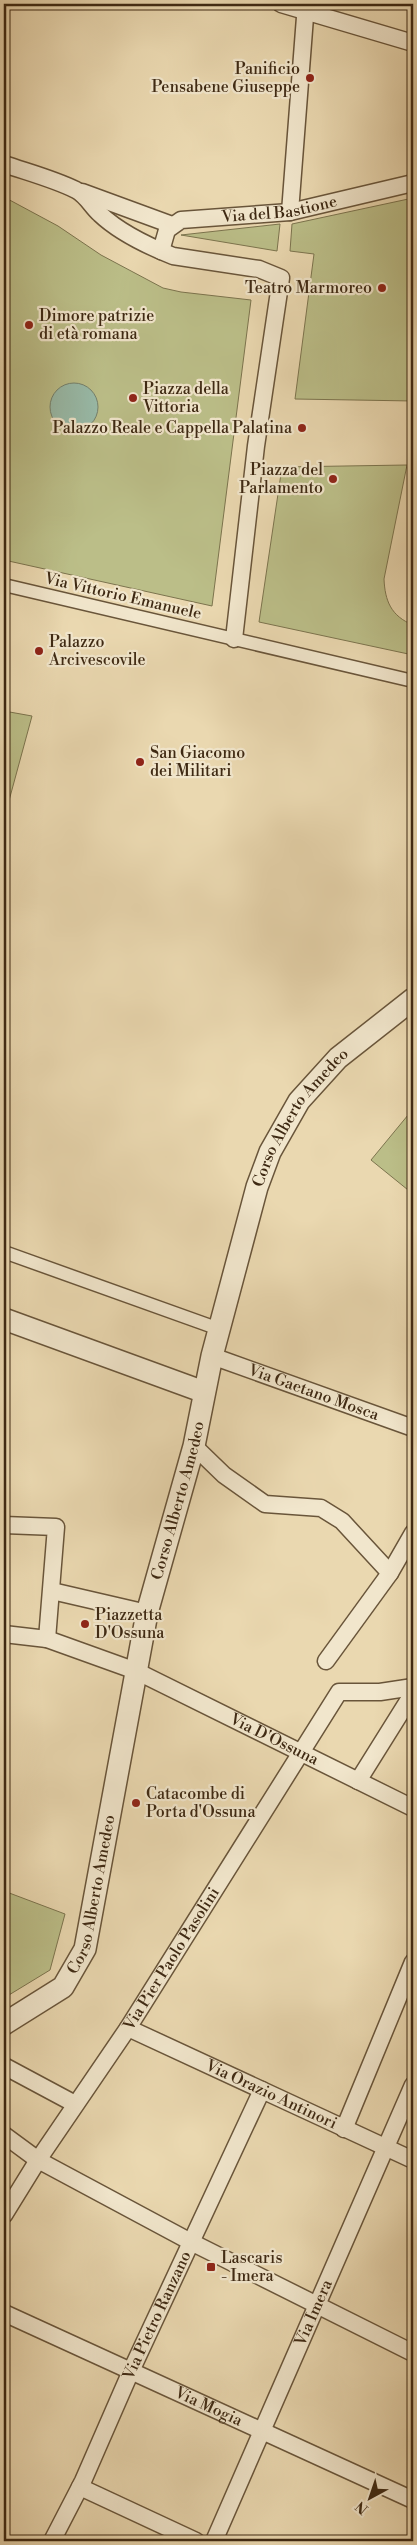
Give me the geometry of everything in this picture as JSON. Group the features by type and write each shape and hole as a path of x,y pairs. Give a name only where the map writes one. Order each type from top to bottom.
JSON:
{"street":[{"path":"280,4 306,7 413,43"},
{"path":"290,212 306,7"},
{"path":"4,164 172,225 167,230 161,251"},
{"name":"Via del Bastione","path":"172,225 181,220 199,217 290,212 413,183"},
{"path":"75,190 88,199 100,214 130,235 161,251 173,256 259,269 282,278 256,446 234,639"},
{"name":"Via Vittorio Emanuele","path":"4,585 413,681"},
{"name":"Corso Alberto Amedeo","path":"4,2024 63,1987 85,1949 146,1613 194,1446 212,1356 257,1187 283,1127 299,1101 338,1058 413,999"},
{"path":"4,1252 219,1329"},
{"path":"4,1319 204,1392"},
{"name":"Via Gaetano Mosca","path":"212,1356 413,1428"},
{"path":"194,1446 224,1475 265,1504 321,1508 335,1517 390,1573"},
{"path":"4,1525 56,1527 47,1639"},
{"path":"326,1661 390,1573 413,1533"},
{"path":"52,1591 146,1613"},
{"name":"Via D'Ossuna","path":"4,1634 47,1639 136,1671 413,1808"},
{"name":"Via Pier Paolo Pasolini","path":"4,2215 38,2160 128,2028 299,1752 339,1692 380,1692 413,1688"},
{"path":"358,1781 413,1693"},
{"path":"344,2129 413,1962"},
{"name":"Via Orazio Antinori","path":"128,2028 413,2160"},
{"path":"4,2066 76,2104"},
{"name":"Via Imera","path":"214,2541 413,2084"},
{"name":"Via Pietro Ranzano","path":"52,2541 80,2488 131,2371 262,2090"},
{"path":"4,2135 38,2160 191,2242 413,2353"},
{"name":"Via Mogia","path":"4,2313 413,2500"},
{"path":"80,2488 196,2541"}],"green space":[{"name":"Piazza della Vittoria","path":"4,197 58,226 101,255 163,288 181,292 251,300 212,606 4,560"},
{"path":"413,198 413,401 295,399 314,254 290,251 292,224"},
{"path":"280,224 277,251 181,235"},
{"path":"407,465 384,579 388,601 394,612 413,625 413,655 259,622 282,467"},
{"path":"4,711 32,716 4,819"},
{"path":"413,1109 413,1194 371,1160"},
{"path":"4,1891 65,1914 50,1970 4,1998"}],"shaded area":[{"path":"69,383 79,383 88,387 94,393 98,407 94,421 88,427 79,431 69,431 60,427 54,421 50,412 50,402 54,393 60,387"}],"place":[{"name":"Panificio Pensabene Giuseppe","path":"310,78"},
{"name":"Teatro Marmoreo","path":"382,288"},
{"name":"Dimore patrizie di età romana","path":"29,325"},
{"name":"Piazza della Vittoria","path":"133,398"},
{"name":"Palazzo Reale e Cappella Palatina","path":"302,428"},
{"name":"Piazza del Parlamento","path":"333,479"},
{"name":"Palazzo Arcivescovile","path":"39,651"},
{"name":"San Giacomo dei Militari","path":"140,762"},
{"name":"Piazzetta D'Ossuna","path":"85,1624"},
{"name":"Catacombe di Porta d'Ossuna","path":"136,1803"},
{"name":"Lascaris - Imera","path":"211,2267"}]}
